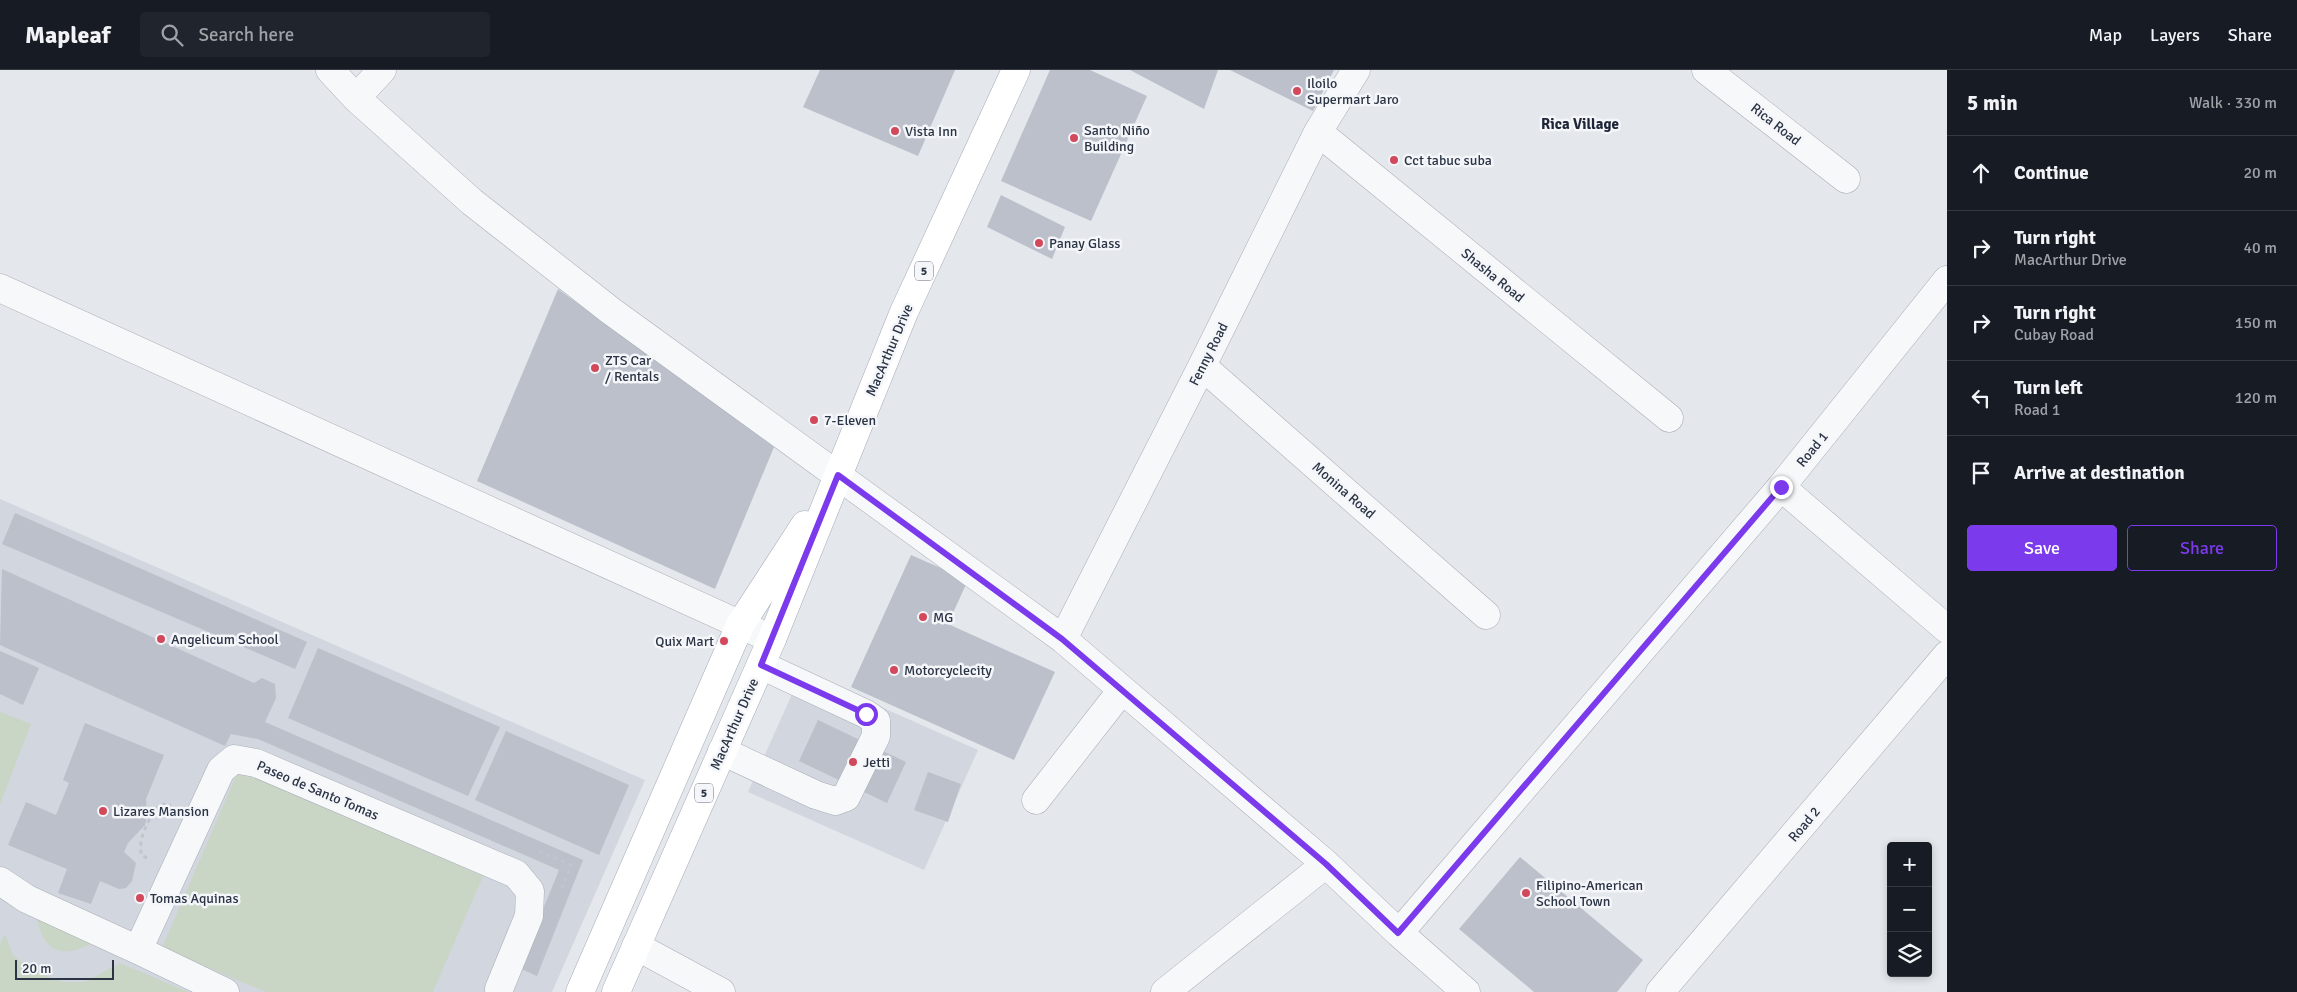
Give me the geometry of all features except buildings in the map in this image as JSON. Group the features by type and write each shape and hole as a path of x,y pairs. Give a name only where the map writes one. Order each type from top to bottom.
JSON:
{"main road":[{"name":"MacArthur Drive","path":"616,992 761,665 904,312 1016,70"},
{"path":"580,992 740,624 838,475"}],"street":[{"path":"330,70 356,98 472,202 611,311 1062,639 1326,864 1398,933 1466,992"},
{"path":"356,98 382,70"},
{"name":"Fenny Road","path":"1062,639 1202,366 1318,132 1356,70"},
{"name":"Rica Road","path":"1706,70 1846,179"},
{"name":"Shasha Road","path":"1318,132 1669,418"},
{"name":"Road 1","path":"1398,933 1781,487 1947,280"},
{"path":"0,288 772,639"},
{"name":"Monina Road","path":"1202,366 1486,614"},
{"path":"1781,487 1947,629"},
{"name":"Road 2","path":"1660,992 1947,655"},
{"path":"722,751 816,795 835,800 846,796 876,736 876,720 761,665"},
{"path":"1036,800 1122,690"},
{"name":"Paseo de Santo Tomas","path":"138,950 221,770 234,759 256,764 516,874 530,891 529,916 499,990"},
{"path":"1165,992 1326,864"},
{"path":"0,881 27,898 225,992"},
{"path":"636,946 721,992"}],"shaded area":[{"name":"Angelicum School","path":"0,499 645,780 552,992 0,992"},
{"path":"802,672 978,750 924,870 748,792"}],"green space":[{"path":"0,712 31,724 0,804"},
{"path":"238,771 483,876 433,992 266,992 162,948"},
{"path":"37,917 92,943 71,951 55,949 43,938"},
{"path":"5,934 13,955 32,971 63,982 85,982 120,963 188,992 0,992 0,944"}],"place":[{"name":"Iloilo Supermart Jaro","path":"1297,91"},
{"name":"Vista Inn","path":"895,131"},
{"name":"Santo Niño Building","path":"1074,138"},
{"name":"Cct tabuc suba","path":"1394,160"},
{"name":"Panay Glass","path":"1039,243"},
{"name":"ZTS Car / Rentals","path":"595,368"},
{"name":"7-Eleven","path":"814,420"},
{"name":"MG","path":"923,617"},
{"name":"Angelicum School","path":"161,639"},
{"name":"Quix Mart","path":"724,641"},
{"name":"Motorcyclecity","path":"894,670"},
{"name":"Jetti","path":"853,762"},
{"name":"Lizares Mansion","path":"103,811"},
{"name":"Filipino-American School Town","path":"1526,893"},
{"name":"Tomas Aquinas","path":"140,898"}],"district":[{"name":"Rica Village","path":"1580,124"}],"route":[{"path":"866,714 761,665 838,475 1062,639 1326,864 1398,933 1781,487"}]}
